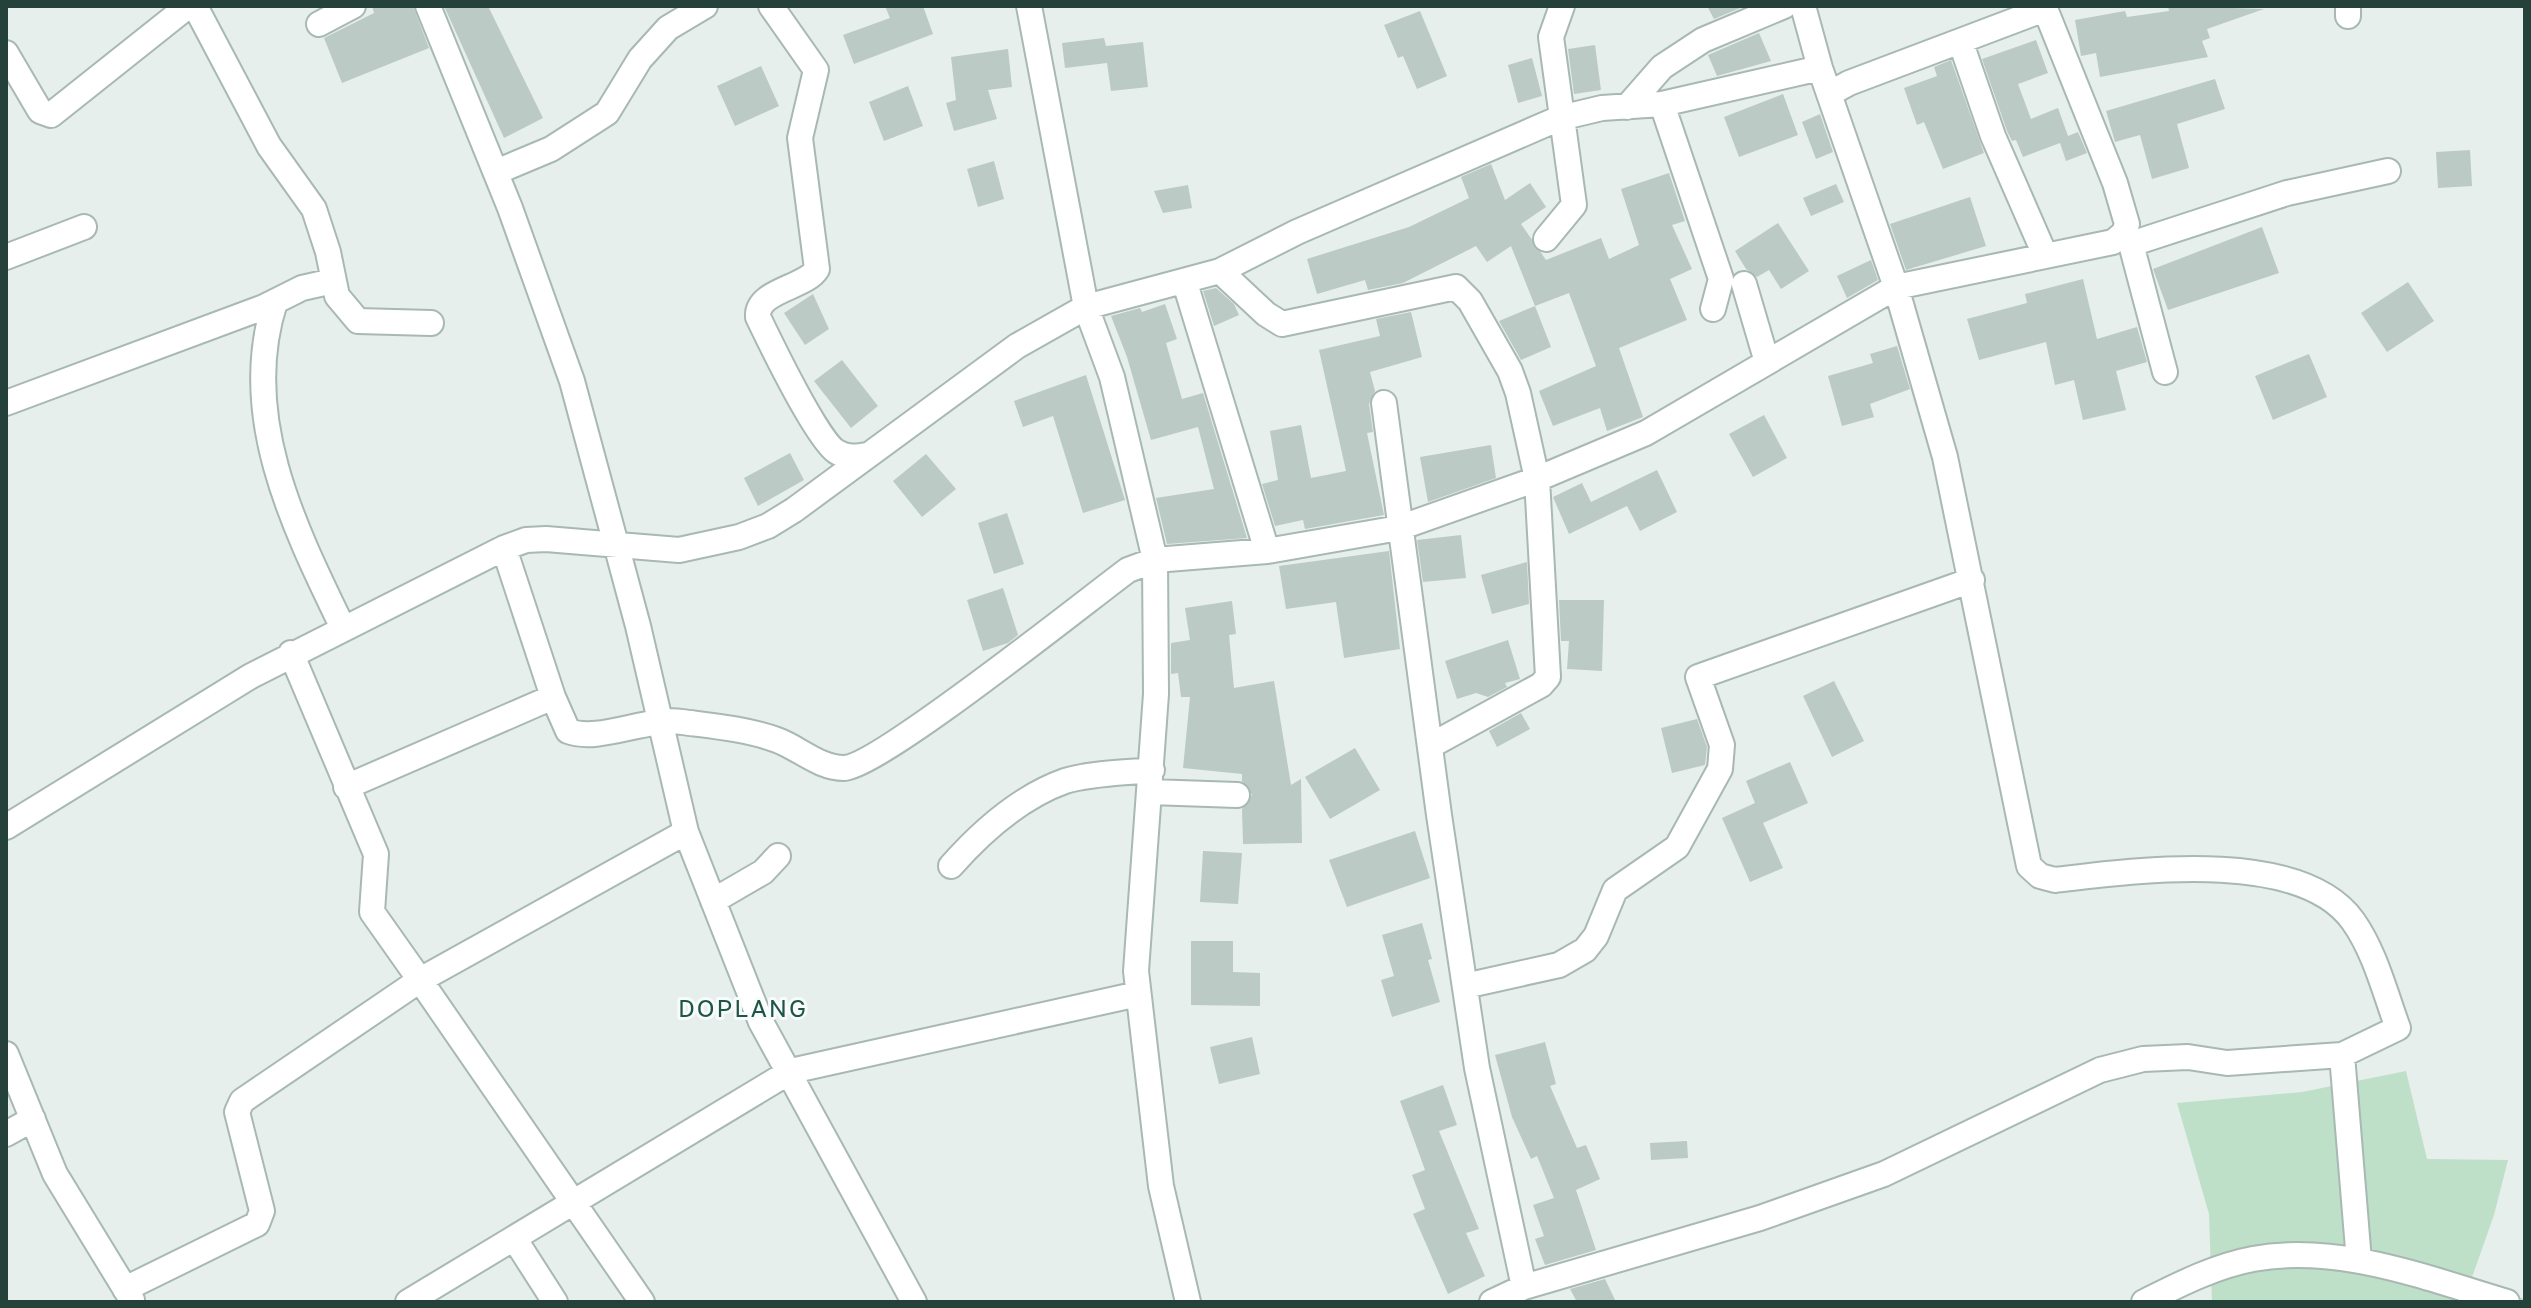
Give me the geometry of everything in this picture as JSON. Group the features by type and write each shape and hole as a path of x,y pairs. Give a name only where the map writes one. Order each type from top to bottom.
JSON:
{"street":[{"path":"6,53 40,111 51,115 188,6"},
{"path":"195,6 269,146 314,209 342,305 358,321 431,323"},
{"path":"319,24 353,6"},
{"path":"428,6 496,172 572,381 616,544 686,832 761,1022 791,1071 914,1302"},
{"path":"496,172 551,149 607,113 640,59 668,28 705,6"},
{"path":"771,6 816,70 800,138 817,269 809,280 786,288 761,306 758,317 792,386 833,451 848,457 867,455"},
{"path":"1029,6 1086,307 1112,377 1155,560 1151,781 1136,948 1138,994 1161,1186 1188,1302"},
{"path":"1546,239 1574,205 1551,37 1562,6"},
{"path":"1627,107 1662,67 1703,40 1784,6"},
{"path":"1492,1302 1524,1287 1760,1218 1884,1174 2100,1070 2143,1059 2188,1057 2227,1063 2342,1055 2398,1028 2365,943 2354,922 2332,899 2294,883 2214,867 2152,868 2055,880 2040,876 2029,866 1945,457 1896,287 1820,68 1803,6"},
{"path":"1829,94 1849,83 1961,43 2045,8 2115,183 2165,372"},
{"path":"1961,43 1993,136 2045,255"},
{"path":"6,827 145,739 291,653 504,548 526,540 546,539 679,550 739,537 794,510 1017,346 1086,307 1185,283 1220,271 1297,232 1560,118 1662,104 1820,68"},
{"path":"1662,104 1721,279 1713,309 1745,290 1767,362"},
{"path":"504,548 564,727 578,734 660,719 778,740 832,766 855,766 918,727 1128,570 1155,560 1267,551 1405,525 1537,479 1646,433 1896,287 2128,239 2287,193 2388,171"},
{"path":"6,257 84,227"},
{"path":"1220,271 1266,314 1282,324 1460,289 1510,371 1537,479 1548,677 1541,685 1430,746"},
{"path":"6,403 275,302 310,285 333,281"},
{"path":"1185,283 1267,551"},
{"path":"275,302 263,349 269,448 298,529 343,628"},
{"path":"1384,403 1398,487 1405,491 1405,525 1430,746 1477,1068 1524,1287"},
{"path":"1465,986 1559,965 1585,950 1596,936 1615,890 1677,847 1720,769 1722,745 1698,677 1972,580"},
{"path":"291,653 376,857 372,912 642,1302"},
{"path":"346,787 553,697"},
{"path":"951,866 992,825 1066,781 1151,781 1237,795"},
{"path":"6,1054 55,1174 129,1296 257,1224 262,1211 237,1112 242,1101 420,980 686,832"},
{"path":"713,901 763,872 778,856"},
{"path":"408,1302 791,1071 1138,994"},
{"path":"2342,1055 2359,1261"},
{"path":"6,1134 33,1119"},
{"path":"514,1238 555,1302"},
{"path":"2144,1302 2182,1283 2250,1259 2287,1255 2359,1261 2507,1302"}],"green space":[{"path":"2406,1071 2427,1159 2508,1160 2494,1215 2464,1300 2525,1298 2525,1302 2212,1302 2209,1214 2177,1103 2302,1092"}],"building":[{"path":"372,6 413,6 429,48 342,83 324,38 374,13"},
{"path":"444,6 488,6 543,118 504,138"},
{"path":"885,6 923,6 933,34 854,64 843,35 890,18"},
{"path":"1707,6 1745,6 1714,19"},
{"path":"2168,6 2264,9 2207,29 2210,38 2202,41 2208,57 2100,77 2096,53 2081,56 2075,20 2125,11 2127,17 2169,11"},
{"path":"1420,11 1447,76 1417,89 1403,56 1398,58 1384,25"},
{"path":"1759,33 1771,61 1717,76 1708,55"},
{"path":"1104,38 1106,46 1143,42 1148,87 1111,91 1107,63 1065,68 1062,43"},
{"path":"2036,40 2048,73 2018,84 2031,119 2058,108 2068,136 2078,132 2087,153 2066,161 2060,143 2023,157 2016,140 2012,141 2007,131 1982,59"},
{"path":"1595,45 1601,90 1574,94 1568,49"},
{"path":"1008,49 1012,87 988,90 997,119 954,131 946,103 956,100 951,57"},
{"path":"1532,58 1542,96 1518,103 1508,65"},
{"path":"1951,60 1984,153 1943,169 1924,122 1917,125 1904,88 1937,76 1934,67"},
{"path":"761,66 779,106 735,126 717,86"},
{"path":"2215,79 2225,109 2177,124 2189,168 2152,179 2140,135 2115,142 2106,111"},
{"path":"908,86 923,126 884,141 869,102"},
{"path":"1783,94 1798,135 1739,157 1724,117"},
{"path":"1820,114 1833,152 1816,159 1802,122"},
{"path":"2470,150 2472,186 2438,188 2436,152"},
{"path":"994,161 1004,199 978,207 967,169"},
{"path":"1491,164 1505,200 1530,183 1546,207 1521,224 1546,260 1601,238 1609,259 1639,245 1621,189 1669,173 1685,221 1672,225 1692,269 1670,279 1687,320 1619,348 1643,417 1607,431 1600,408 1553,426 1539,391 1596,366 1569,293 1535,306 1511,246 1487,262 1476,246 1403,283 1368,290 1365,280 1317,294 1307,259 1409,227 1469,198 1461,177"},
{"path":"1836,184 1844,202 1811,216 1803,198"},
{"path":"1188,185 1192,208 1163,213 1154,191"},
{"path":"1970,197 1986,246 1906,270 1890,224"},
{"path":"1778,223 1809,271 1781,289 1769,270 1757,277 1746,269 1735,251"},
{"path":"2262,227 2279,273 2168,310 2153,269"},
{"path":"1871,260 1878,280 1847,298 1837,276"},
{"path":"2083,279 2097,339 2137,327 2147,362 2116,371 2126,410 2083,420 2074,380 2055,385 2046,342 1979,360 1967,319 2027,303 2025,294"},
{"path":"2408,282 2434,321 2387,352 2361,313"},
{"path":"1216,288 1234,304 1239,315 1214,326 1203,291"},
{"path":"813,294 829,329 805,345 784,313"},
{"path":"1165,304 1177,339 1166,343 1182,399 1203,393 1247,538 1167,544 1156,498 1214,489 1198,427 1151,440 1127,357 1111,316 1140,308 1142,312"},
{"path":"1535,306 1551,347 1521,360 1499,321"},
{"path":"1411,312 1422,357 1370,372 1375,391 1369,404 1373,432 1367,433 1384,515 1305,529 1303,520 1275,526 1262,484 1278,480 1270,431 1301,425 1311,478 1346,471 1319,350 1380,336 1376,319"},
{"path":"1897,346 1910,389 1870,404 1874,417 1842,426 1828,376 1873,363 1870,354"},
{"path":"2309,354 2327,397 2273,420 2255,376"},
{"path":"842,360 878,406 851,428 814,381"},
{"path":"1086,375 1125,500 1083,513 1053,416 1023,427 1014,401"},
{"path":"1764,415 1787,458 1753,477 1729,434"},
{"path":"1491,445 1496,478 1428,502 1420,457"},
{"path":"790,453 804,480 758,506 744,478"},
{"path":"926,454 956,489 922,517 893,481"},
{"path":"1657,470 1677,512 1640,531 1627,506 1569,534 1553,497 1582,483 1591,502"},
{"path":"1007,513 1024,564 994,574 978,523"},
{"path":"1461,535 1466,578 1423,582 1417,540"},
{"path":"1389,551 1400,649 1344,658 1336,602 1286,609 1279,566"},
{"path":"1527,562 1529,604 1492,614 1481,575"},
{"path":"1003,588 1018,635 1008,643 983,651 967,600"},
{"path":"1559,600 1604,600 1602,671 1567,669 1569,641 1561,641"},
{"path":"1232,601 1236,634 1229,635 1234,688 1274,681 1291,785 1301,779 1302,843 1243,844 1242,809 1252,795 1242,781 1242,774 1183,768 1190,697 1181,697 1178,673 1171,674 1171,643 1190,640 1185,608"},
{"path":"1508,640 1520,679 1505,683 1507,687 1488,697 1476,693 1457,699 1445,661"},
{"path":"1834,681 1864,741 1832,757 1803,696"},
{"path":"1521,713 1530,729 1497,747 1489,731"},
{"path":"1697,719 1707,747 1705,765 1672,773 1661,728"},
{"path":"1355,748 1380,790 1330,819 1305,777"},
{"path":"1790,762 1808,803 1763,823 1783,868 1750,882 1722,818 1755,803 1746,781"},
{"path":"1415,831 1430,878 1347,907 1329,860"},
{"path":"1203,851 1242,853 1238,904 1200,902"},
{"path":"1422,923 1440,1002 1392,1017 1381,980 1394,976 1382,935"},
{"path":"1191,941 1233,941 1233,972 1260,973 1260,1006 1191,1005"},
{"path":"1252,1037 1260,1074 1219,1084 1210,1047"},
{"path":"1545,1042 1556,1084 1550,1086 1577,1148 1586,1145 1600,1179 1576,1190 1596,1250 1545,1265 1535,1239 1544,1236 1533,1205 1554,1198 1537,1156 1531,1159 1512,1117 1495,1055"},
{"path":"1443,1085 1457,1125 1439,1131 1479,1229 1466,1233 1485,1276 1448,1294 1413,1214 1425,1209 1412,1175 1425,1170 1400,1101"},
{"path":"1687,1141 1688,1158 1651,1160 1650,1143"},
{"path":"1605,1279 1616,1302 1577,1302 1570,1289"}],"district":[{"name":"DOPLANG","path":"743,1007"}]}
